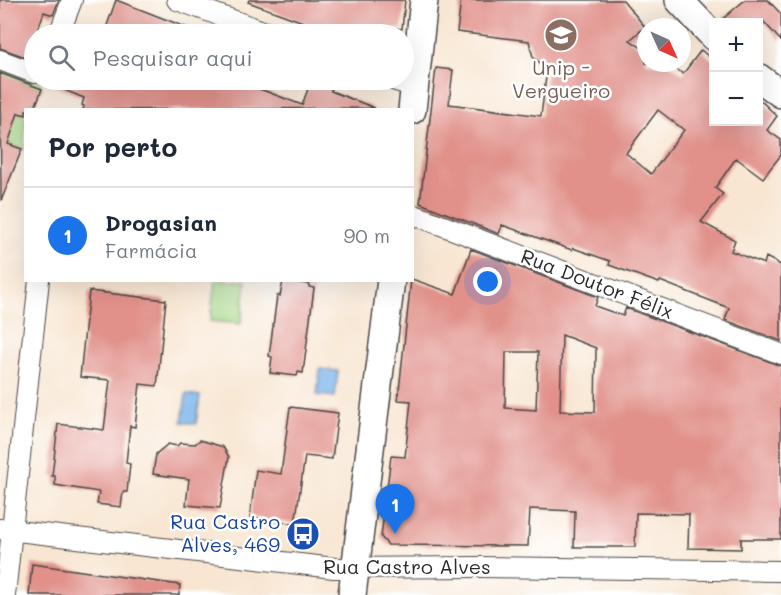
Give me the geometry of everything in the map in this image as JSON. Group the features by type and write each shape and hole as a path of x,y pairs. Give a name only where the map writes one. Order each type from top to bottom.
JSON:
{"street":[{"path":"63,24 72,0"},
{"path":"177,0 243,24"},
{"path":"414,51 424,0"},
{"path":"679,0 709,32"},
{"path":"0,60 24,69"},
{"path":"763,80 781,94"},
{"name":"Rua Doutor Félix","path":"414,215 781,354"},
{"path":"5,595 6,530 39,282"},
{"path":"352,595 391,282"},
{"name":"Rua Castro Alves","path":"6,530 300,565 357,568 491,567 781,571"}],"green space":[{"path":"24,41 24,83 0,74 0,47"},
{"path":"0,111 11,115 18,113 24,115 24,150 0,140"},
{"path":"215,282 246,282 241,324 210,321"}],"water":[{"path":"320,369 338,371 335,397 317,395"},
{"path":"186,394 200,396 196,424 182,422"}],"building":[{"path":"0,0 59,0 53,15 44,12 40,24 24,24 24,57 0,48"},
{"path":"116,0 178,24 108,24"},
{"path":"249,0 405,0 403,24 308,24 248,2"},
{"path":"461,0 623,0 638,18 637,34 630,40 637,45 637,72 680,72 683,74 691,72 691,63 701,50 709,57 709,126 763,126 763,103 777,116 767,130 781,140 781,155 763,178 736,158 715,188 723,194 701,222 735,240 731,251 764,264 766,257 781,265 781,341 725,320 729,308 660,281 659,283 609,265 610,261 502,225 499,234 420,203 436,68 453,70 449,104 541,116 547,69 533,57 529,41 457,32","holes":["658,110 684,130 651,174 626,153"]},
{"path":"745,0 768,0 781,14 781,41 763,22 763,18 724,18"},
{"path":"0,73 24,82 24,90 42,90 35,108 24,108 24,114 18,113 8,144 22,149 1,201"},
{"path":"64,90 262,90 302,105 308,90 332,90 375,108 84,108 84,98"},
{"path":"471,249 598,297 595,306 623,316 626,308 781,366 781,539 741,539 741,549 688,548 689,514 636,513 635,547 574,547 575,511 530,509 528,546 388,545 381,537 391,456 405,457 411,401 398,400 411,282 414,282 414,280 455,294","holes":["562,335 596,348 595,412 560,411","506,352 538,352 536,410 505,408"]},
{"path":"283,282 309,284 309,287 314,288 303,373 298,372 297,376 270,373 272,357 269,356 277,296 280,296"},
{"path":"89,291 166,300 157,386 140,384 135,427 130,426 126,463 130,464 127,492 123,492 121,507 97,504 99,492 55,485 55,476 52,476 58,424 104,430 110,380 80,377"},
{"path":"290,407 338,413 332,459 305,456 295,524 250,517 256,470 281,474"},
{"path":"200,440 223,447 229,457 220,508 186,505 189,479 153,474 156,454 168,444 177,446 180,443 195,444"},
{"path":"32,564 180,585 179,595 29,595"}],"place":[{"name":"Unip - Vergueiro","path":"561,35"},
{"name":"Rua Castro Alves, 469","path":"303,534"},
{"name":"Drogasian","path":"395,534"}]}
